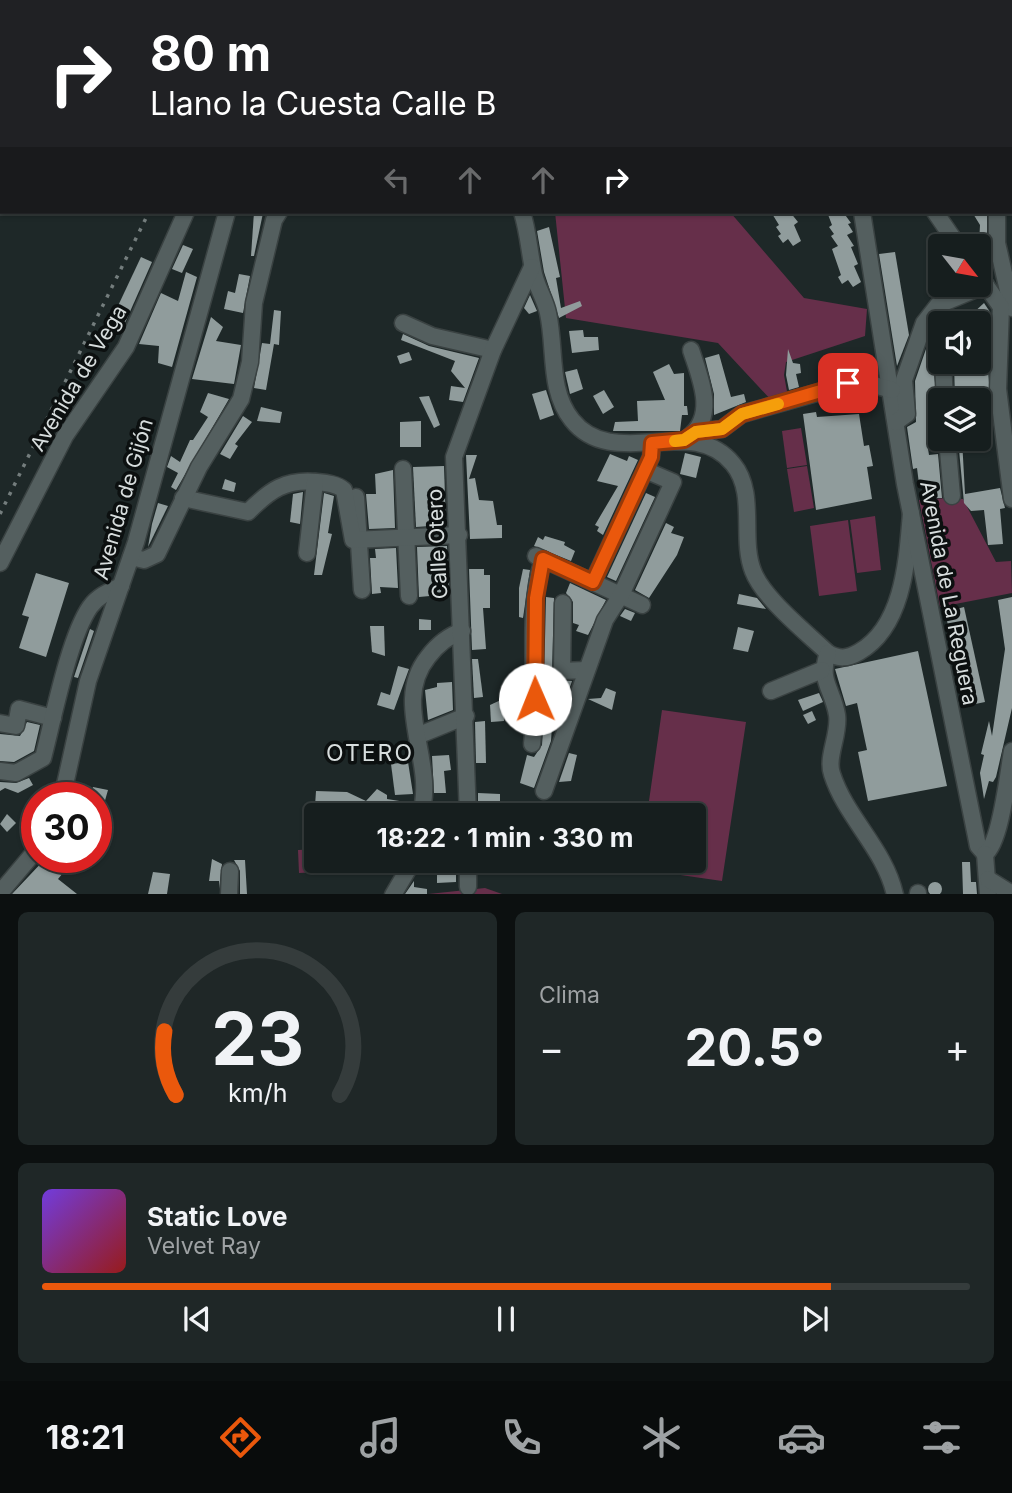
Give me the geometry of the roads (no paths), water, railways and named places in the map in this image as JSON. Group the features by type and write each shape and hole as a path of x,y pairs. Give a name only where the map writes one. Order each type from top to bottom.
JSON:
{"street":[{"name":"Avenida de Vega","path":"0,563 65,436 126,347 185,214"},
{"name":"Avenida de Gijón","path":"66,782 88,681 131,557 226,214"},
{"path":"131,557 144,560 157,554 183,498 241,399 250,362 254,303 278,214"},
{"path":"523,214 529,233 532,267 548,310 554,371 561,398 571,419 586,432 617,443 652,443 722,429 742,414 848,383 863,382 892,390"},
{"name":"Avenida de La Reguera","path":"862,214 911,513 978,846 985,855 988,887"},
{"path":"936,214 950,234"},
{"path":"996,214 1008,306 998,389 1012,499"},
{"path":"403,323 432,336 493,350 532,267"},
{"path":"991,289 1008,306"},
{"path":"896,422 907,414 906,369 924,323 938,305 950,298"},
{"path":"938,305 939,311"},
{"name":"Calle Otero","path":"468,803 455,455 493,350"},
{"path":"690,436 704,413 705,401 691,350"},
{"path":"690,436 712,446 737,469 745,496 747,549 754,575 828,653 838,658 852,656 868,646 889,620 906,566 911,513"},
{"path":"593,582 645,470 652,443"},
{"path":"948,451 952,496"},
{"path":"403,469 409,596"},
{"path":"544,791 605,620 621,595 673,482 645,470"},
{"path":"183,498 248,512 275,487 285,482 315,482 339,486 344,490 351,538 359,540 459,535"},
{"path":"307,554 315,482"},
{"path":"356,497 362,590"},
{"path":"532,744 537,685 538,557 642,605"},
{"path":"0,771 16,773 43,758 84,617 102,594 121,586"},
{"path":"563,603 562,671 586,670"},
{"path":"422,803 425,790 411,696 414,676 434,649 462,631"},
{"path":"828,653 822,670 837,714 838,733 831,772 846,804 870,839 895,894"},
{"path":"771,691 822,670"},
{"path":"0,723 16,726 19,709 53,718"},
{"path":"417,736 466,716"},
{"path":"985,855 990,850 999,820 1012,751"},
{"path":"0,893 21,868"},
{"path":"229,894 230,872"},
{"path":"393,894 406,873"},
{"path":"468,873 468,887"},
{"path":"988,887 1012,894"}],"railway":[{"path":"0,514 148,214"}],"district":[{"name":"OTERO","path":"370,753"}]}
